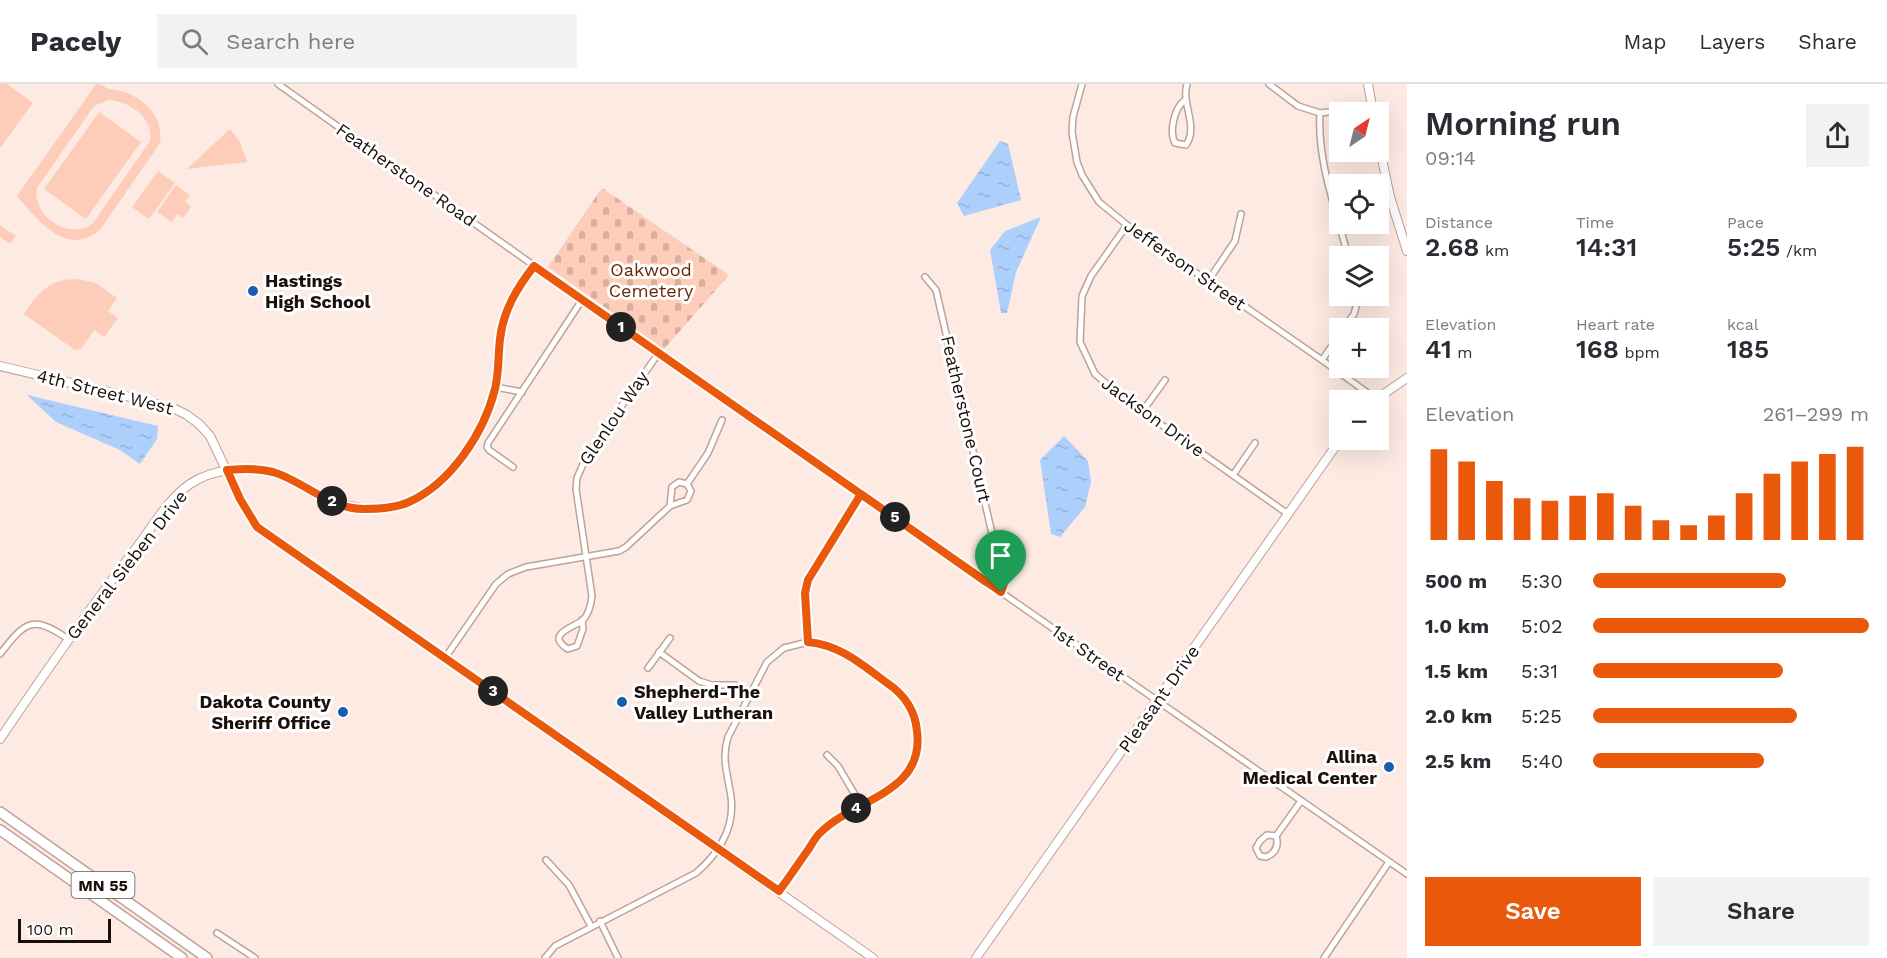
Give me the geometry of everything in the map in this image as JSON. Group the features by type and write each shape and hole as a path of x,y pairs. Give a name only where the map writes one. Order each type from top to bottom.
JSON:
{"highway":[{"name":"MN 55","path":"0,812 207,958"},
{"name":"MN 55","path":"0,830 182,958"}],"street":[{"name":"Featherstone Road","path":"278,84 534,266"},
{"name":"Jefferson Street","path":"1082,84 1075,102 1073,147 1082,175 1099,202 1126,225 1362,390"},
{"path":"1185,100 1180,103 1171,136 1174,143 1180,145 1186,145 1192,132 1185,100 1187,84"},
{"path":"1270,84 1298,106 1320,113 1329,112"},
{"path":"1368,84 1371,102"},
{"path":"1320,113 1319,134 1328,182 1345,246"},
{"path":"1383,162 1390,197 1407,250"},
{"path":"1208,281 1235,241 1241,214"},
{"name":"Jackson Drive","path":"1126,225 1091,276 1082,296 1080,342 1095,374 1142,412 1288,514"},
{"name":"1st Street","path":"534,266 1407,874"},
{"name":"General Sieben Drive","path":"0,739 68,639 174,499 189,484 227,470 252,469 273,473 339,504 361,509 385,508 408,503 427,492 448,473 466,450 486,416 495,387 500,336 507,308 534,266"},
{"name":"Featherstone Court","path":"925,277 936,290 999,564 1005,580 1001,592"},
{"path":"513,467 487,447 582,300"},
{"path":"1322,360 1329,350"},
{"name":"Glenlou Way","path":"582,620 583,629 577,646 567,649 562,645 560,638 563,630 582,620 588,613 592,596 576,489 577,478 581,466 658,354"},
{"name":"4th Street West","path":"0,366 175,409 199,424 210,436 240,499 255,524 445,658"},
{"path":"1389,390 1407,378"},
{"path":"1142,412 1165,380"},
{"path":"495,387 522,392"},
{"path":"687,484 708,453 722,420"},
{"path":"1233,475 1255,443"},
{"name":"Pleasant Drive","path":"976,958 1333,450"},
{"path":"670,507 672,487 679,482 687,484 691,491 690,496 683,502 670,507 619,551 526,567 503,577 445,658 873,958"},
{"path":"808,642 805,593 808,580 861,494"},
{"path":"986,582 999,564"},
{"path":"0,654 16,633 26,626 38,624 50,626 68,639"},
{"path":"648,668 670,638"},
{"path":"545,958 555,946 696,873 707,863 726,836 732,817 724,749 767,662 784,648 808,642 823,643 837,648 907,699 916,717 919,743 911,768 897,786 861,805 821,832 779,891"},
{"path":"659,652 699,681 712,685 736,685 751,693"},
{"path":"827,755 838,765 861,805"},
{"path":"1276,836 1301,801"},
{"path":"1267,835 1276,836 1278,842 1276,850 1266,857 1260,856 1256,848 1260,841 1267,835"},
{"path":"546,860 569,885 591,926"},
{"path":"1324,958 1389,862"},
{"path":"600,921 618,958"},
{"path":"217,933 255,958"}],"green space":[{"path":"0,84 7,84 33,103 0,148"},
{"path":"96,84 132,95 152,111 161,134 160,143 100,230 88,238 76,240 64,238 44,225 17,196","holes":["108,100 132,107 144,118 150,132 150,141 93,223 84,228 74,229 54,223 40,208 37,188 94,106"]},
{"path":"99,112 141,142 86,219 44,189"},
{"path":"230,129 239,140 247,162 187,169"},
{"path":"158,171 175,183 149,219 132,207"},
{"path":"176,185 190,195 185,202 191,207 183,218 177,214 172,222 157,212"},
{"name":"Oakwood Cemetery","path":"602,188 729,275 664,349 548,267"},
{"path":"0,225 16,236 10,244 0,237"},
{"path":"77,279 96,283 117,298 108,311 118,318 104,337 94,330 81,349 75,350 24,314 40,293 52,284"}],"water":[{"path":"1000,141 1008,144 1021,200 964,216 957,203"},
{"path":"1041,217 1016,272 1007,313 1001,313 990,250 1005,231"},
{"path":"27,395 158,426 157,439 140,464 120,450 56,422"},
{"path":"1064,436 1088,461 1091,482 1085,507 1060,537 1051,534 1040,460"}],"place":[{"name":"Hastings High School","path":"253,291"},
{"name":"Shepherd-The Valley Lutheran","path":"622,702"},
{"name":"Dakota County Sheriff Office","path":"343,712"},
{"name":"Allina Medical Center","path":"1389,767"}],"route":[{"path":"1001,592 861,494 691,377 534,266 507,308 500,336 495,387 486,416 466,450 448,473 427,492 408,503 385,508 361,509 339,504 273,473 252,469 227,470 240,499 257,527 779,891 821,832 861,805 897,786 911,768 919,743 916,717 907,699 837,648 823,643 808,642 805,593 808,580 861,494 986,582 997,569 999,564 1005,580 1001,592"}]}
